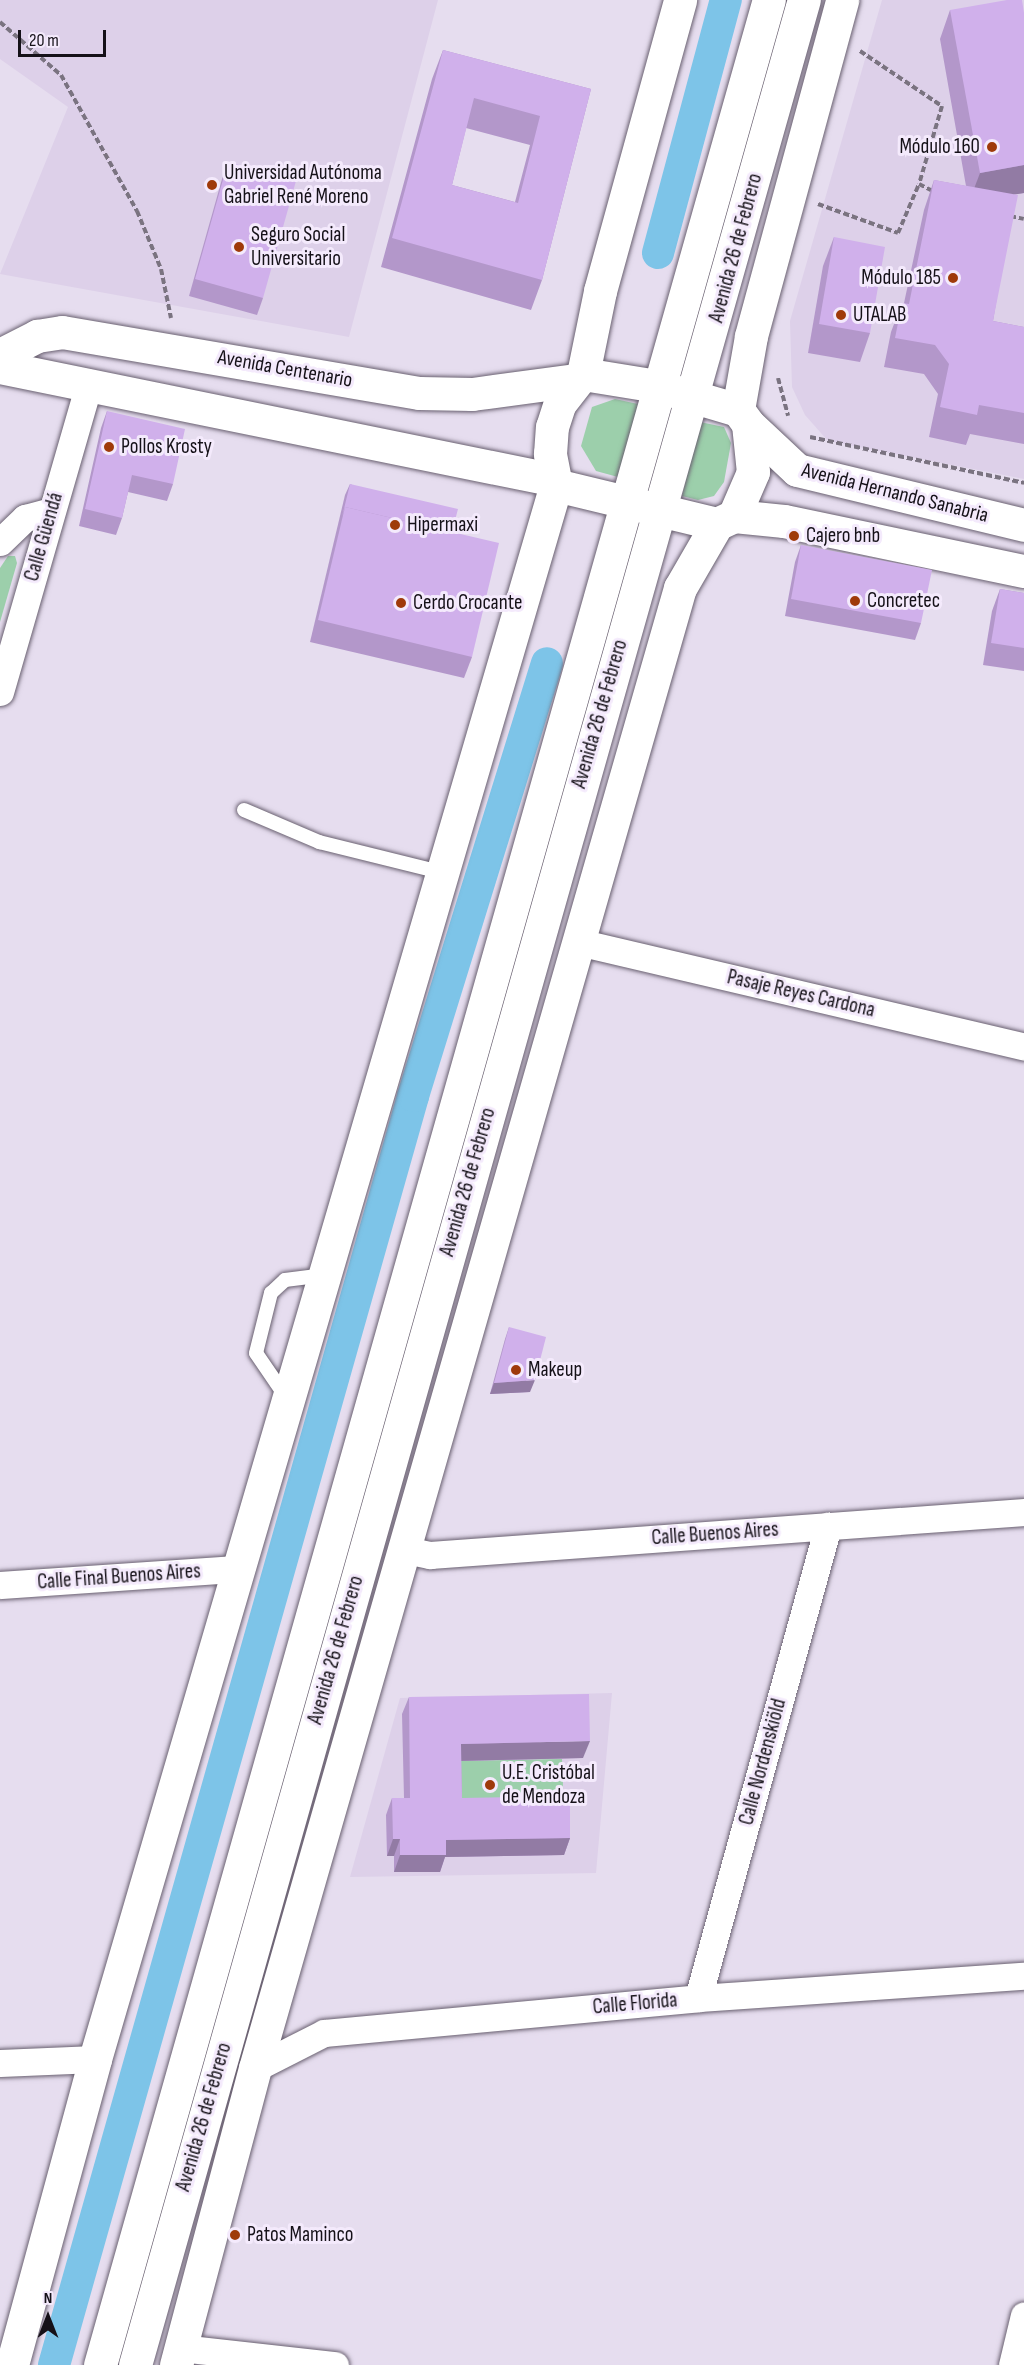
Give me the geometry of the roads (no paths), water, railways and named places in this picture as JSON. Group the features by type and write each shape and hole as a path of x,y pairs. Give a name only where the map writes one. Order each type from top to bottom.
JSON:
{"main road":[{"path":"12,2365 95,2059 237,1569 327,1274 556,482 552,428 579,377 600,291 680,0"},
{"name":"Avenida 26 de Febrero","path":"100,2365 657,386 769,0"},
{"name":"Avenida 26 de Febrero","path":"135,2365 657,513 694,396 804,0"},
{"name":"Avenida 26 de Febrero","path":"178,2357 255,2068 406,1550 680,588 725,520 753,471 743,417 751,336 842,0"},
{"name":"Avenida Centenario","path":"12,352 86,334 419,393 472,394 579,377 657,386 694,396 743,417"},
{"name":"Avenida Centenario","path":"12,352 89,383 556,482 624,505 657,513 725,520"},
{"name":"Avenida Hernando Sanabria","path":"743,417 797,470 912,500 1024,525"},
{"path":"900,546 902,523 912,500"},
{"path":"725,520 900,546 1024,571"}],"street":[{"name":"Calle Güendá","path":"0,692 89,383"},
{"path":"0,542 25,519 51,511"},
{"name":"Pasaje Reyes Cardona","path":"578,942 1024,1047"},
{"name":"Calle Buenos Aires","path":"406,1550 430,1555 1024,1512"},
{"name":"Calle Nordenskiöld","path":"698,1998 828,1526"},
{"name":"Calle Final Buenos Aires","path":"0,1585 237,1569"},
{"name":"Calle Florida","path":"255,2068 324,2033 698,1998 1024,1976"},
{"path":"0,2063 95,2059"},
{"path":"1012,2365 1024,2314"},
{"path":"178,2357 335,2365"}],"lane":[{"path":"244,810 319,842 444,873"},
{"path":"289,1401 256,1353 271,1293 285,1280 327,1274"}],"waterway":[{"path":"658,253 726,0"},
{"path":"54,2365 413,1096 547,663"}],"place":[{"name":"Módulo 160","path":"992,147"},
{"name":"Universidad Autónoma Gabriel René Moreno","path":"212,185"},
{"name":"Seguro Social Universitario","path":"239,247"},
{"name":"Módulo 185","path":"953,278"},
{"name":"UTALAB","path":"841,315"},
{"name":"Pollos Krosty","path":"109,447"},
{"name":"Hipermaxi","path":"395,525"},
{"name":"Cajero bnb","path":"794,536"},
{"name":"Concretec","path":"855,601"},
{"name":"Cerdo Crocante","path":"401,603"},
{"name":"Makeup","path":"516,1370"},
{"name":"U.E. Cristóbal de Mendoza","path":"490,1785"},
{"name":"Patos Maminco","path":"235,2235"}]}
